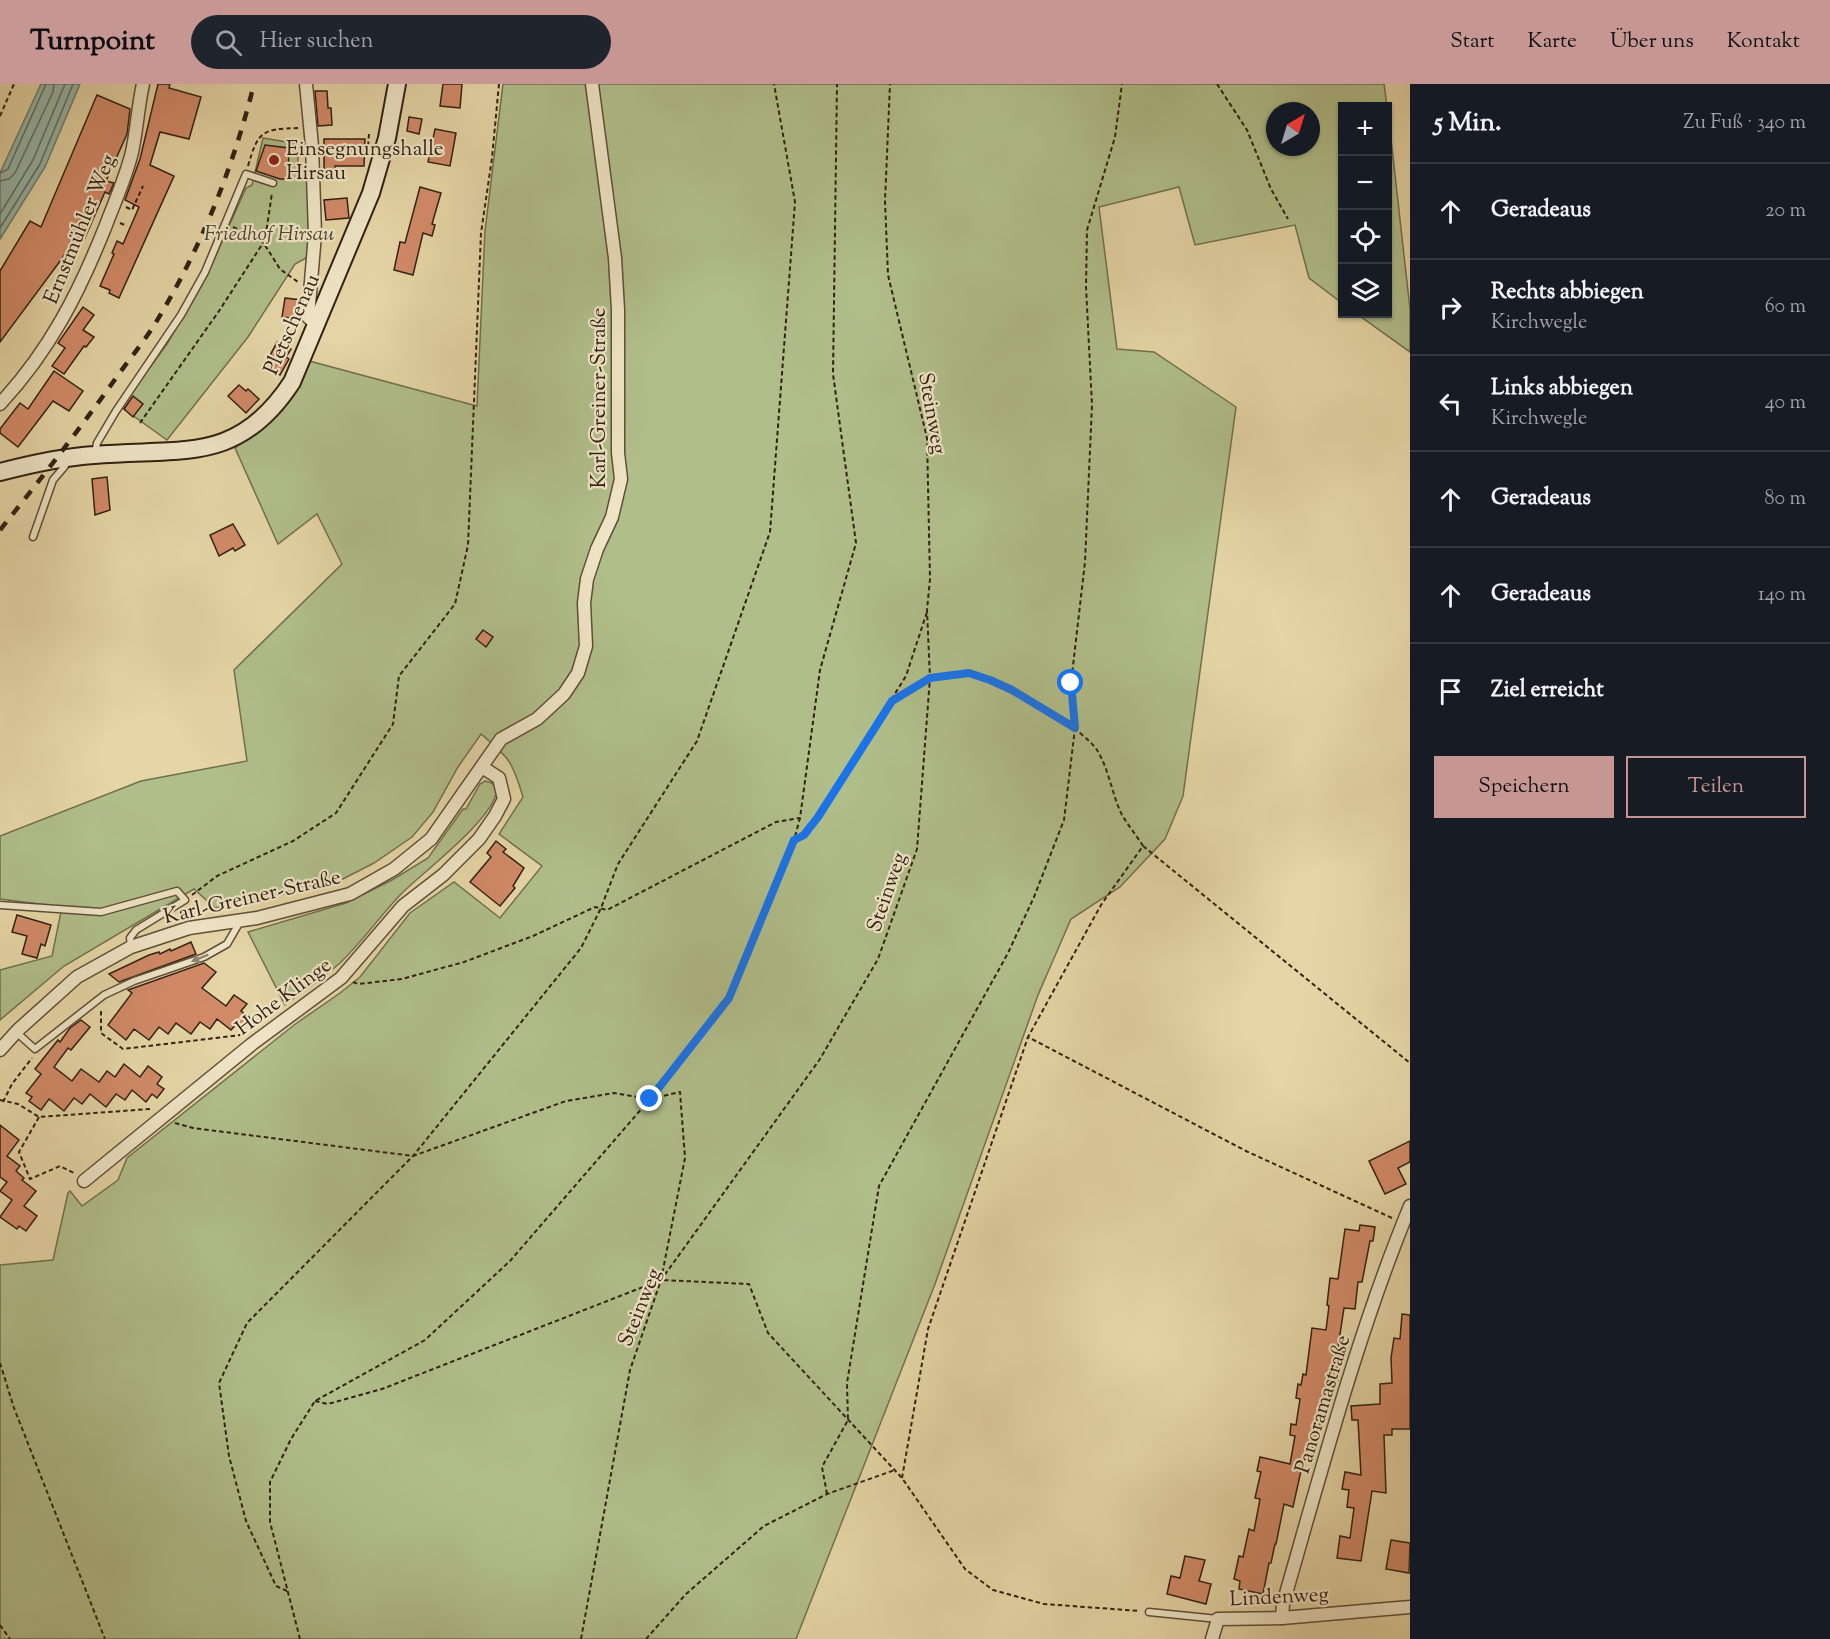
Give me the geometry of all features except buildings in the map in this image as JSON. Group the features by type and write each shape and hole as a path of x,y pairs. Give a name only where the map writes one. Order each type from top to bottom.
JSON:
{"main road":[{"name":"Pletschenau","path":"0,472 64,458 198,449 220,444 246,432 265,416 292,382 371,193 387,138 398,84"}],"street":[{"name":"Ernstmühler Weg","path":"0,404 25,378 67,313 86,274 131,154 143,84"},
{"path":"306,84 315,234 308,317 317,325"},
{"name":"Karl-Greiner-Straße","path":"0,1050 76,976 131,947 189,928 257,918 350,894 394,869 431,839 501,739 537,719 564,694 578,673 586,646 584,603 587,579 612,516 621,479 618,453 618,310 615,258 592,84"},
{"name":"Hohe Klinge","path":"84,1181 252,1044 341,978 403,906 443,874 479,839 504,799 500,778 482,767"},
{"name":"Panoramastraße","path":"1282,1618 1283,1604 1356,1359 1386,1265 1406,1225 1410,1206"},
{"name":"Lindenweg","path":"1218,1619 1282,1618 1410,1607"},
{"path":"1212,1639 1218,1619"}],"lane":[{"path":"95,455 97,443 116,411 200,281 246,174 273,183"},
{"path":"33,537 53,480 65,466 64,458"},
{"path":"0,905 101,912 177,891 185,900 136,930 130,938 131,947"},
{"path":"16,1032 35,1049 104,995 134,981 204,957 227,944 242,920"},
{"name":"Lindenweg","path":"1149,1612 1218,1619"}],"path":[{"path":"0,116 14,84"},
{"path":"185,900 217,876 293,841 336,813 393,724 399,676 455,604 468,545 481,233 492,158 499,84"},
{"path":"287,1591 276,1586 246,1521 229,1456 219,1383 247,1323 412,1156 581,948 602,908 618,864 697,741 770,532 795,202 774,84"},
{"path":"300,1639 270,1522 270,1482 291,1439 315,1401 425,1340 510,1261 650,1099 729,998 794,840 800,818 820,670 856,543 833,374 837,84"},
{"name":"Steinweg","path":"581,1639 630,1370 661,1280 820,1059 878,959 917,849 930,678 927,610 930,579 927,438 888,275 885,201 890,84"},
{"path":"827,1494 822,1467 848,1420 847,1383 879,1186 1008,953 1034,897 1064,820 1075,728 1071,683 1085,562 1092,405 1086,287 1087,230 1115,137 1122,84"},
{"path":"1216,84 1247,130 1271,189 1288,219"},
{"path":"246,174 255,144 262,133 279,129 310,128"},
{"path":"140,423 219,311 265,240 273,183"},
{"path":"132,210 143,186"},
{"path":"225,224 263,242 280,269 294,280 310,287"},
{"path":"794,840 804,835 818,817 892,701 906,676 927,610"},
{"path":"892,701 930,678 969,673 1012,690 1075,728 1097,750 1122,814 1143,846 1410,1063"},
{"path":"341,978 358,984 402,979 464,962 534,936 595,907 607,910 776,822 800,818"},
{"path":"902,1478 928,1329 1028,1036 1101,905 1143,846"},
{"path":"102,1007 101,1034 123,1049 238,1036"},
{"path":"1028,1036 1246,1151 1406,1225"},
{"path":"35,1049 33,1056 1,1101 18,1104 39,1117 149,1109"},
{"path":"161,1119 193,1128 412,1156 566,1101 614,1093 650,1099 680,1092 685,1158 661,1280"},
{"path":"39,1117 20,1152 30,1179 60,1166 84,1181"},
{"path":"315,1401 328,1404 382,1389 661,1280 749,1284 768,1333 902,1478 965,1569 993,1590 1044,1604 1149,1612"},
{"path":"0,1362 14,1408 105,1639"},
{"path":"646,1639 686,1594 764,1526 827,1494 895,1470"},
{"path":"0,1624 10,1639"}],"green space":[{"path":"503,84 1384,84 1386,102 1338,102 1338,300 1309,278 1295,225 1195,245 1179,187 1099,207 1117,349 1154,352 1236,407 1183,796 1165,839 1120,887 1071,919 1038,995 935,1284 796,1639 0,1639 0,1265 53,1260 70,1191 82,1206 118,1180 127,1158 294,1025 360,977 410,913 454,882 500,918 542,866 499,834 523,797 516,775 508,761 481,734 458,767 433,812 412,837 374,863 341,880 235,906 215,908 194,889 64,966 0,1020 0,970 52,956 62,907 0,899 0,836 141,781 247,761 234,670 342,564 317,514 278,544 235,448 282,411 309,361 477,406 485,231"},
{"name":"Friedhof Hirsau","path":"263,138 298,144 298,167 309,167 308,257 295,264 248,337 167,440 121,407 167,344 206,277 246,188 252,185"},
{"path":"1392,148 1410,309 1410,352 1363,318 1392,318"},
{"path":"485,781 492,783 497,790 493,802 471,830 401,894 340,963 285,1005 248,932 346,903 392,880 428,858 463,809 466,809 480,784"}],"water":[{"path":"41,84 80,84 45,167 0,239 0,173"}],"railway":[{"path":"0,530 102,397 149,333 170,299 213,210 236,147 254,84"}],"place":[{"name":"Einsegnungshalle Hirsau","path":"274,160"}],"route":[{"path":"650,1099 729,998 794,840 804,835 818,817 892,701 930,678 969,673 1012,690 1075,728 1071,683"}]}
